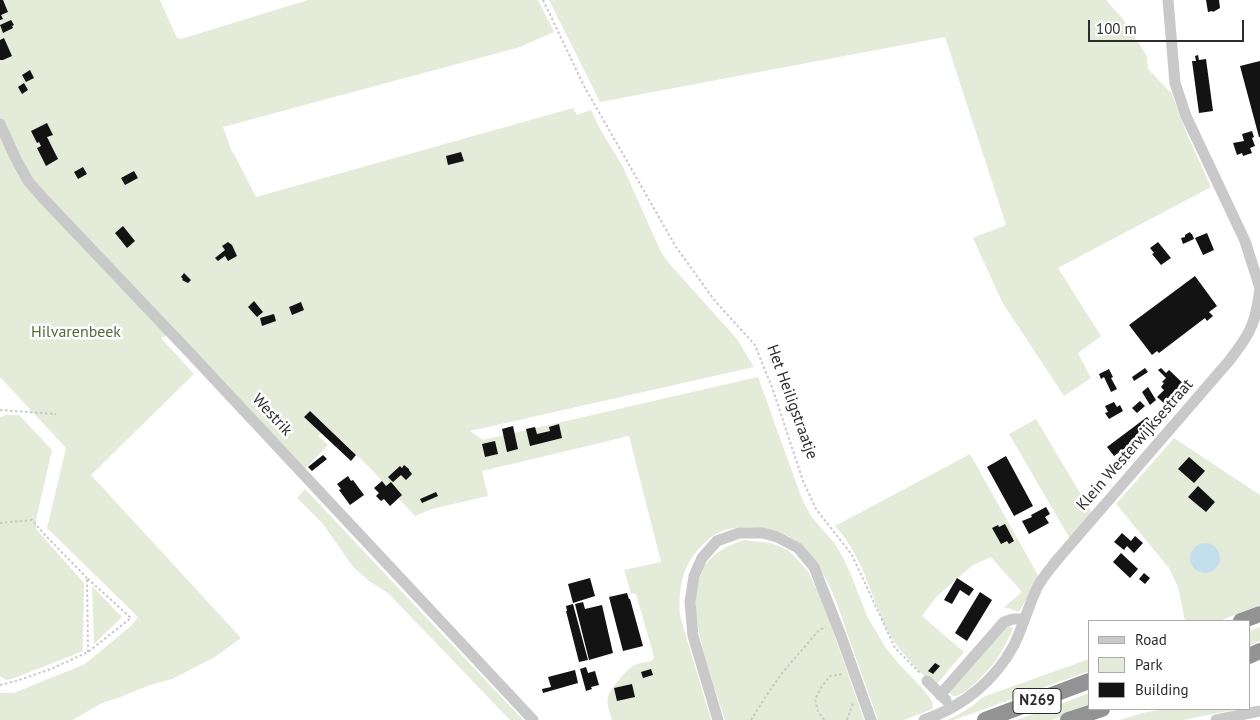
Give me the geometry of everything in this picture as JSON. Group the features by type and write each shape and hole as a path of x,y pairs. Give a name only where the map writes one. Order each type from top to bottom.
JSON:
{"highway":[{"path":"1244,620 1260,614"},
{"name":"N269","path":"985,720 1088,681"},
{"name":"N269","path":"1068,720 1099,710"}],"street":[{"name":"Klein Westerwijksestraat","path":"924,720 952,707 977,691 988,681 1014,644 1044,577 1229,361 1242,344 1258,312 1260,288 1245,240 1186,116 1175,83 1168,0"},
{"name":"Westrik","path":"0,124 28,181 42,197 238,403 533,720"},
{"path":"718,720 693,636 690,602 694,576 702,558 717,541 738,533 763,533 777,537 798,548 814,567 836,622 859,702 870,720"},
{"path":"940,695 1004,622 1013,619 1024,619"},
{"path":"927,681 952,707"},
{"path":"1216,720 1260,711"}],"path":[{"name":"Het Heiligstraatje","path":"543,0 584,86 676,247 715,301 755,345 773,390 803,481 816,510 852,555 895,648 927,681"},
{"path":"0,410 56,414"},
{"path":"0,523 32,520 87,578 131,618 88,652 51,669 0,685"},
{"path":"87,578 88,652"},
{"path":"751,720 789,665 818,630 836,622"},
{"path":"842,668 846,678"},
{"path":"824,720 818,711 815,699 830,676 844,674"},
{"path":"847,720 859,702"}],"green space":[{"name":"Hilvarenbeek","path":"0,0 160,0 177,38 181,39 308,0 538,0 554,32 520,47 223,127 232,152 256,197 573,108 577,115 591,110 623,167 661,252 737,339 754,367 470,431 483,440 758,377 802,499 811,516 835,544 843,557 868,618 886,648 923,689 932,701 933,709 904,720 878,720 836,601 823,573 815,561 805,549 789,537 780,533 745,527 732,528 720,532 701,546 684,572 680,593 680,616 711,720 612,720 608,709 608,697 612,689 630,668 652,661 654,657 636,594 631,593 624,570 661,562 629,436 482,471 488,496 432,509 415,516 369,467 327,427 318,436 328,445 305,469 175,331 161,338 194,374 91,475 241,638 215,657 172,679 102,703 73,720 0,720 0,693 14,693 85,664 132,625 138,617 47,528 66,448 0,377"},
{"path":"549,0 1106,0 1122,18 1147,56 1148,69 1172,94 1186,132 1211,187 1058,268 1101,336 1078,353 1091,378 1064,396 1002,302 973,238 1006,225 945,37 600,102"},
{"path":"19,415 52,450 36,520 36,529 84,583 83,651 6,680 0,676 0,417"},
{"path":"1036,419 1092,513 1070,539 1009,434"},
{"path":"1174,438 1260,495 1260,605 1222,620 1185,620 1178,587 1169,568 1116,504","holes":["1216,548 1219,562 1214,570 1195,569 1191,559"]},
{"path":"970,454 1039,577 1019,612 1003,608 1022,592 991,557 973,565 936,597 922,616 964,652 936,685 933,685 903,654 888,632 855,555 835,526"},
{"path":"305,489 523,720 510,720 388,593 369,581 354,568 323,524 297,498"},
{"path":"744,540 771,543 788,550 808,571 824,605 864,720 725,720 699,634 695,600 697,585 704,566 714,555 723,549"},
{"path":"92,586 122,617 94,644"},
{"path":"1004,624 1013,628 997,659 971,687 959,695 952,696 949,692"},
{"path":"1260,627 1260,641 1250,646 1250,631"},
{"path":"1088,659 1088,671 954,720 947,720 966,710 983,697"},
{"path":"1088,693 1088,706 1052,720 1016,720"},
{"path":"1158,710 1233,710 1183,720 1120,720"}],"water":[{"path":"1205,543 1211,544 1219,552 1219,564 1211,572 1205,573 1199,572 1191,564 1190,558 1191,552 1199,544"}],"building":[{"path":"0,0 3,0 8,12 1,15 3,19 0,20"},
{"path":"1206,0 1219,0 1220,8 1213,12 1208,12"},
{"path":"11,20 14,25 12,26 13,28 3,33 0,25"},
{"path":"4,38 12,56 0,60 0,40"},
{"path":"1198,55 1199,60 1206,59 1213,111 1199,113 1192,61 1196,61 1195,56"},
{"path":"1260,61 1260,137 1259,137 1240,66"},
{"path":"30,70 34,78 26,82 22,75"},
{"path":"24,83 28,90 22,94 18,87"},
{"path":"47,123 53,135 47,137 58,159 46,166 37,148 41,146 39,142 37,143 31,131"},
{"path":"1252,131 1255,146 1250,148 1252,153 1243,156 1242,153 1237,155 1233,143 1244,141 1242,134"},
{"path":"461,152 464,161 448,165 446,156"},
{"path":"83,167 87,174 78,179 74,172"},
{"path":"134,171 138,178 125,185 121,178"},
{"path":"123,226 135,241 127,248 115,233"},
{"path":"1190,232 1194,239 1183,244 1181,238"},
{"path":"1207,233 1214,250 1203,255 1195,238"},
{"path":"228,242 232,245 237,256 228,261 225,256 218,261 215,258 225,250 222,246"},
{"path":"1158,242 1171,258 1161,265 1152,254 1154,253 1150,248"},
{"path":"184,273 191,280 188,283 182,280 181,277"},
{"path":"1195,276 1217,306 1209,312 1213,316 1207,321 1205,318 1159,353 1157,351 1152,355 1129,325"},
{"path":"254,301 263,312 257,317 248,307"},
{"path":"301,302 304,310 292,315 289,307"},
{"path":"274,314 276,321 262,326 260,318"},
{"path":"1145,368 1148,372 1134,381 1132,377"},
{"path":"1161,368 1166,373 1169,370 1188,388 1176,401 1172,397 1165,404 1157,397 1164,390 1161,387 1164,383 1162,382 1166,378 1158,370"},
{"path":"1109,369 1117,389 1111,392 1104,377 1101,379 1099,374"},
{"path":"1148,387 1156,400 1150,405 1142,392"},
{"path":"1140,401 1145,406 1137,413 1132,408"},
{"path":"1114,402 1117,407 1120,405 1123,411 1109,419 1105,413 1108,412 1105,406"},
{"path":"310,411 356,455 351,461 304,417"},
{"path":"1147,417 1155,427 1114,456 1107,447"},
{"path":"559,424 562,438 530,446 526,429 535,427 537,434 550,431 549,427"},
{"path":"513,426 518,449 507,452 502,429"},
{"path":"495,441 498,454 485,457 482,444"},
{"path":"323,455 327,459 312,471 308,467"},
{"path":"1006,456 1033,506 1014,516 987,467"},
{"path":"1189,457 1205,471 1194,483 1178,469"},
{"path":"404,465 412,474 406,480 401,475 393,482 388,477 400,466 402,468"},
{"path":"348,476 364,495 350,505 337,484"},
{"path":"382,481 386,486 391,482 402,495 390,506 384,499 381,501 376,496 379,493 374,488"},
{"path":"1198,486 1215,502 1206,512 1188,497"},
{"path":"436,492 438,496 422,503 420,499"},
{"path":"1046,507 1050,514 1045,517 1049,523 1029,534 1022,521 1032,517 1031,515"},
{"path":"1005,524 1014,541 1009,544 1007,541 1001,544 992,528"},
{"path":"1122,533 1131,541 1135,536 1143,543 1134,553 1127,546 1124,550 1114,542"},
{"path":"1121,553 1138,569 1130,578 1113,562"},
{"path":"1144,573 1150,578 1145,584 1139,579"},
{"path":"590,578 595,596 573,603 568,584"},
{"path":"957,578 974,589 969,596 960,590 952,604 944,600"},
{"path":"980,592 992,600 967,641 955,633"},
{"path":"627,593 643,646 623,651 609,597"},
{"path":"583,602 585,609 602,605 613,653 589,660 575,604"},
{"path":"573,604 588,660 579,662 566,611 566,606"},
{"path":"935,663 940,666 933,674 928,671"},
{"path":"586,667 588,673 595,671 599,685 591,687 592,689 586,691 580,669"},
{"path":"651,669 653,675 643,678 641,672"},
{"path":"575,670 578,683 543,693 542,689 551,687 548,677"},
{"path":"632,684 635,697 617,701 614,688"}]}
